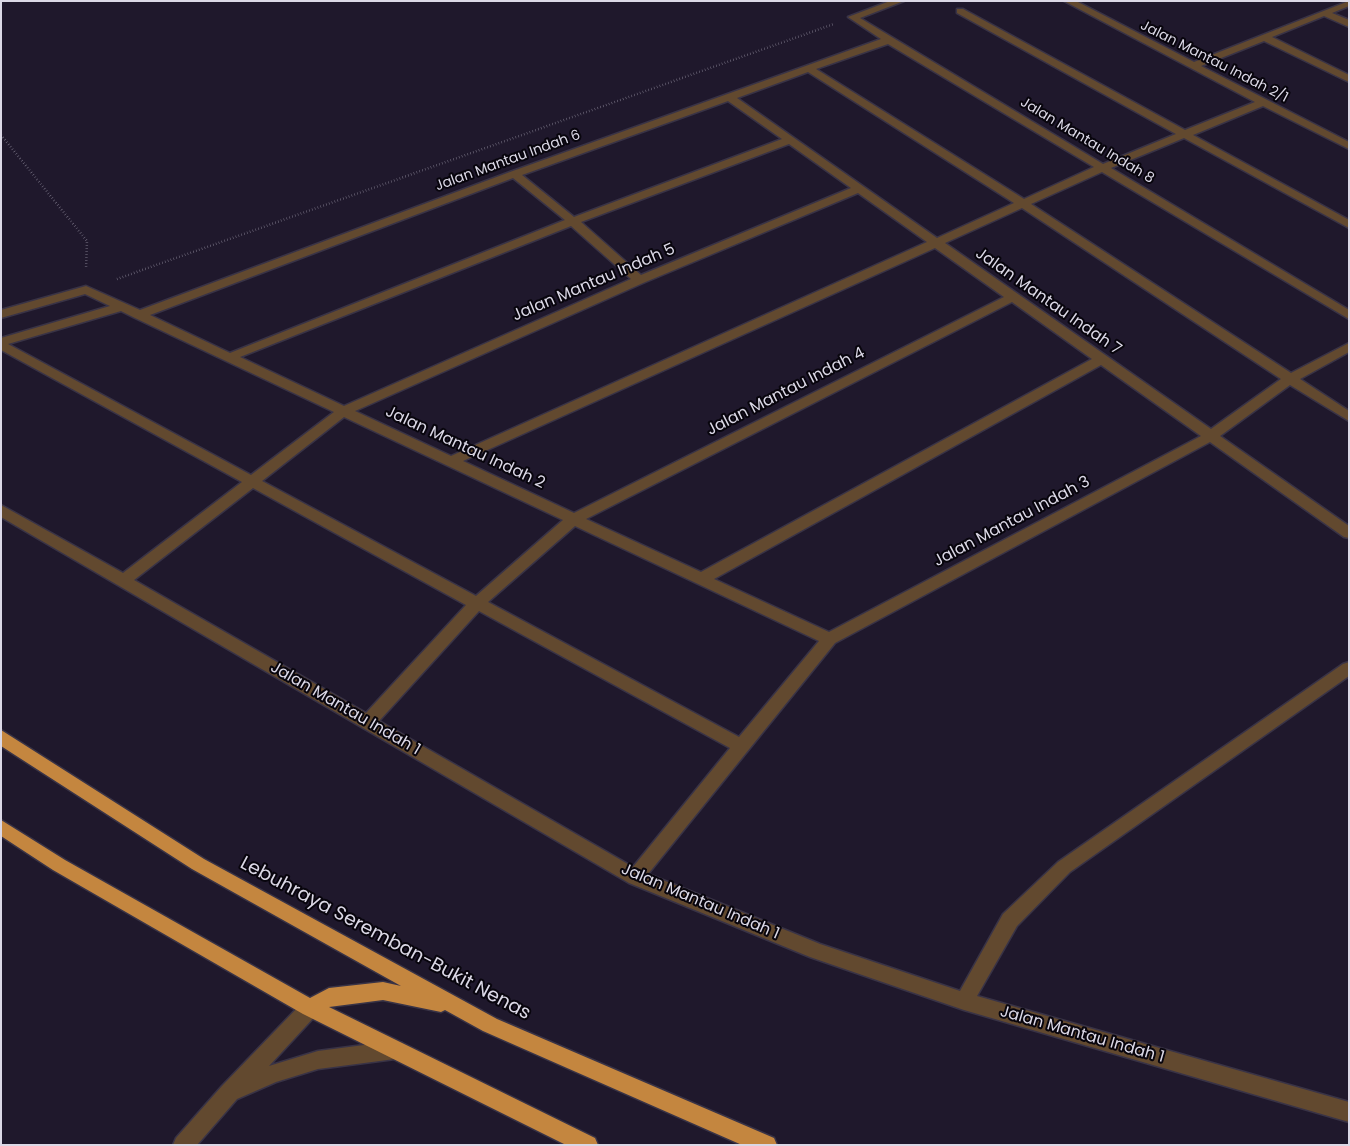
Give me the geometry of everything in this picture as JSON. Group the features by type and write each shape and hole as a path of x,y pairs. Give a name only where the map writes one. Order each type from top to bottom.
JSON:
{"highway":[{"name":"Lebuhraya Seremban-Bukit Nenas","path":"1,737 198,864 490,1025 767,1145"},
{"path":"1,827 59,865 310,1008 588,1145"},
{"path":"310,1008 329,997 383,991 458,1007"}],"street":[{"path":"853,17 900,1"},
{"name":"Jalan Mantau Indah 2/1","path":"1068,1 1349,146"},
{"path":"1192,66 1349,3"},
{"path":"960,11 1349,225"},
{"path":"1324,13 1349,24"},
{"name":"Jalan Mantau Indah 8","path":"853,17 1102,168 1349,314"},
{"path":"1264,37 1349,79"},
{"name":"Jalan Mantau Indah 6","path":"139,314 514,174 889,40"},
{"path":"809,69 1022,203 1349,417"},
{"name":"Jalan Mantau Indah 7","path":"729,97 1349,533"},
{"path":"451,461 1022,203 1263,102"},
{"path":"230,357 573,221 789,140"},
{"path":"514,174 573,221 639,280"},
{"name":"Jalan Mantau Indah 5","path":"123,580 343,411 639,280 859,189"},
{"path":"1,314 86,290"},
{"name":"Jalan Mantau Indah 2","path":"86,290 829,638"},
{"name":"Jalan Mantau Indah 4","path":"368,722 477,604 574,519 1013,297"},
{"path":"1,344 121,307"},
{"path":"1,344 740,746"},
{"name":"Jalan Mantau Indah 3","path":"829,638 1211,436 1291,378 1349,347"},
{"path":"701,579 1101,359"},
{"name":"Jalan Mantau Indah 1","path":"1,510 635,878 817,951 964,1001 1349,1112"},
{"path":"635,878 829,638"},
{"path":"964,1001 1010,920 1064,867 1349,668"},
{"path":"183,1145 229,1093 310,1008"},
{"path":"229,1093 274,1073 318,1060 395,1050"}],"path":[{"path":"1,136 41,182 87,241 86,290 853,17"}]}
